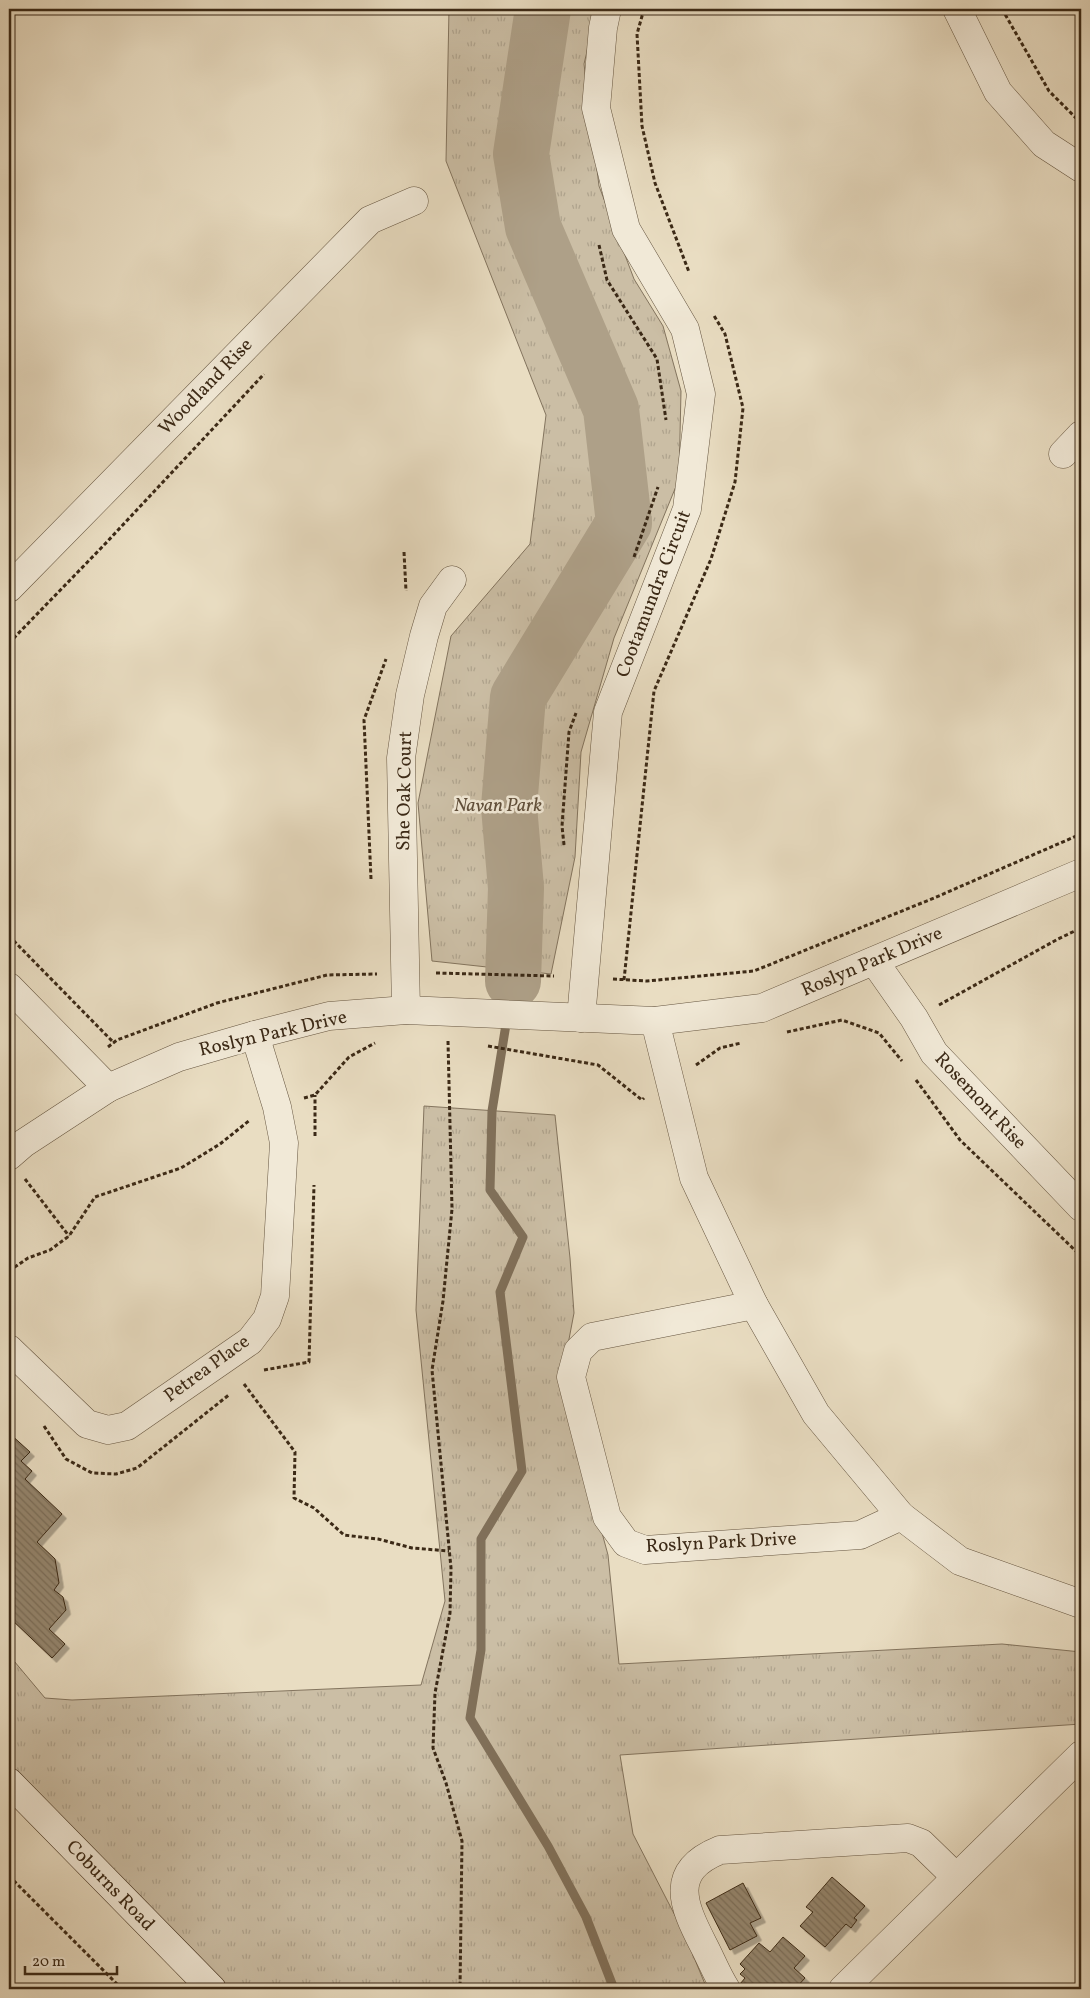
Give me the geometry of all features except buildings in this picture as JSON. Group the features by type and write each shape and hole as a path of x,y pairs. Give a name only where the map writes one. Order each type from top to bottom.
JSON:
{"street":[{"name":"Cootamundra Circuit","path":"581,1018 572,977 608,712 687,508 701,394 685,329 626,229 598,118 596,108 601,46 607,9"},
{"path":"957,9 998,92 1044,144 1081,168"},
{"name":"Woodland Rise","path":"9,588 370,220 414,201"},
{"name":"She Oak Court","path":"406,1010 402,758 410,696 424,636 433,606 452,580"},
{"name":"Roslyn Park Drive","path":"15,1165 24,1144 108,1088 179,1057 255,1035 329,1016 406,1010 526,1017 655,1021 759,1008 1081,873"},
{"name":"Rosemont Rise","path":"874,961 914,1018 934,1054 1081,1207"},
{"path":"9,987 108,1088"},
{"path":"655,1021 694,1178 754,1305 816,1414 901,1516 960,1562 1081,1604"},
{"name":"Petrea Place","path":"9,1349 87,1424 108,1430 127,1426 250,1341 267,1320 275,1296 284,1144 277,1107 255,1035"},
{"name":"Roslyn Park Drive","path":"754,1305 592,1337 578,1351 571,1377 608,1517 626,1543 645,1550 860,1534 901,1516"},
{"path":"843,1989 1081,1755"},
{"name":"Coburns Road","path":"9,1782 212,1989"},
{"path":"726,1989 690,1918 684,1899 684,1884 690,1871 704,1857 720,1850 908,1838 921,1843 956,1877"}],"path":[{"path":"1002,9 1049,91 1081,123"},
{"path":"599,243 607,280 657,359 666,422"},
{"path":"9,643 105,544 268,370"},
{"path":"631,564 658,484"},
{"path":"566,854 562,826 569,732 580,704"},
{"path":"452,974 647,981 754,971 934,898 1081,834"},
{"path":"879,1033 914,1018 1081,928"},
{"path":"9,936 114,1043"},
{"path":"754,971 759,1008"},
{"path":"780,1034 842,1020 879,1033 907,1068"},
{"path":"438,1040 448,1040 452,1209 443,1301 432,1370 449,1551 450,1614 435,1694 433,1748 446,1783 462,1841 460,1989"},
{"path":"9,1271 28,1258 50,1250 69,1236 95,1197 181,1168 220,1144 256,1115 315,1094 348,1057 378,1042"},
{"path":"481,1045 523,1051"},
{"path":"913,1076 960,1140 1081,1256"},
{"path":"15,1165 69,1236"},
{"path":"244,1384 296,1452 294,1498 314,1508 344,1535 378,1539 412,1548 449,1551"},
{"path":"9,1876 122,1989"}],"green space":[{"name":"Navan Park","path":"449,9 597,9 584,64 599,186 634,279 663,326 681,391 679,479 614,638 581,752 575,857 551,974 432,961 418,803 451,636 530,544 546,415 446,161"},
{"path":"424,1106 555,1115 574,1313 561,1381 608,1555 619,1664 1002,1644 1081,1652 1081,1724 620,1755 633,1834 684,1933 707,1989 225,1989 9,1773 9,1655 45,1698 72,1700 421,1685 445,1601 416,1310"}],"waterway":[{"path":"513,981 516,888 509,807 518,697 624,523 611,409 533,227 521,154 543,9"},
{"path":"513,981 492,1111 490,1190 523,1237 500,1292 522,1471 481,1539 481,1650 470,1718 548,1846 586,1917 614,1989"}]}
